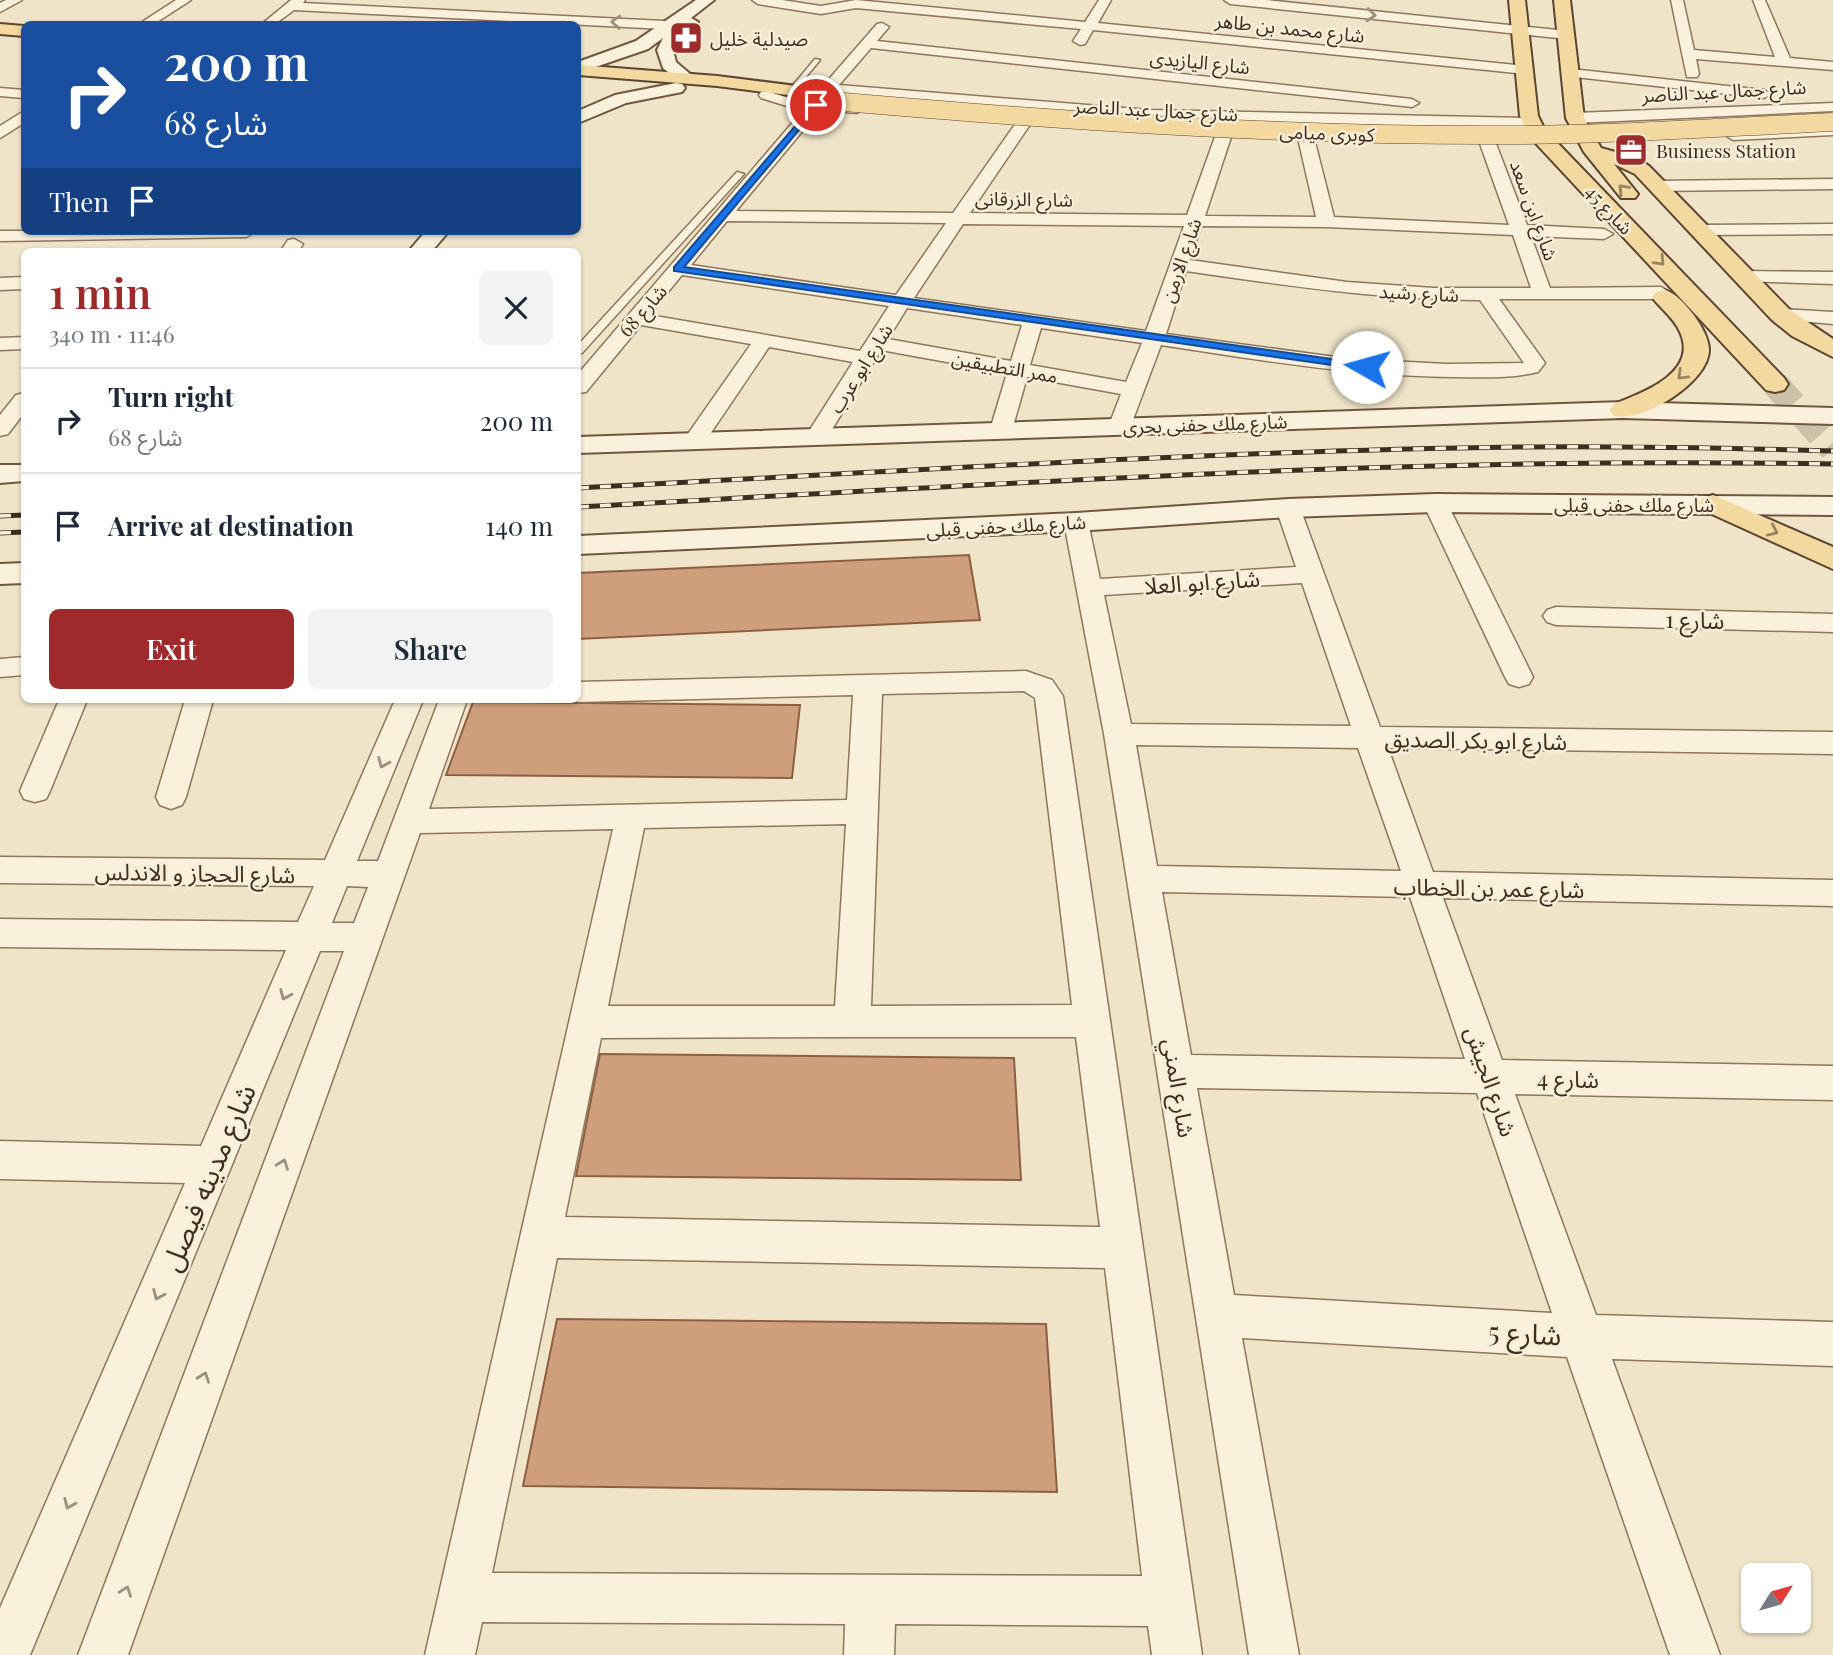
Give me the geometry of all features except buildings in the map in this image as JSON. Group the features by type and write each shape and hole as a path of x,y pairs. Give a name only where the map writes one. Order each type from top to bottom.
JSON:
{"main road":[{"path":"1517,0 1530,119"},
{"name":"شارع 45","path":"1562,0 1575,118 1610,175 1647,214"},
{"path":"0,29 21,30"},
{"path":"0,39 21,40"},
{"name":"شارع جمال عبد الناصر","path":"581,69 681,83 824,97"},
{"name":"شارع جمال عبد الناصر","path":"581,80 681,83"},
{"name":"كوبرى ميامى","path":"824,97 1107,119 1338,128 1535,129 1833,115"},
{"name":"كوبرى ميامى","path":"824,97 1107,123 1341,134 1552,135 1833,122"},
{"name":"شارع 45","path":"1530,119 1550,146 1775,384"},
{"path":"1550,146 1547,169 1550,175 1684,318 1695,337 1697,355 1690,369 1651,400 1623,410"},
{"path":"1591,147 1630,162 1642,170 1781,315 1801,331 1833,349"},
{"path":"1713,504 1833,559"}],"street":[{"path":"0,8 16,0"},
{"path":"151,21 185,0"},
{"path":"391,11 401,0"},
{"path":"481,16 496,0"},
{"path":"581,117 621,99 681,83 663,53 678,26 706,0"},
{"path":"581,68 642,45 722,0"},
{"name":"شارع محمد بن طاهر","path":"758,0 812,9 856,4 903,4 1090,25 1287,27 1526,70"},
{"path":"1062,71 1105,0"},
{"path":"1230,0 1287,27 1521,31 1567,35"},
{"path":"1677,0 1694,87"},
{"path":"1759,0 1784,61"},
{"path":"272,21 295,3 481,16 550,13 678,26"},
{"name":"شارع 68","path":"581,383 631,312 677,269 724,206 824,97 903,4"},
{"name":"شارع اليازيدى","path":"867,44 1062,71 1265,82 1530,119"},
{"path":"1688,54 1833,66"},
{"path":"1571,73 1785,97 1813,107"},
{"path":"1252,119 1265,82"},
{"name":"شارع جمال عبد الناصر","path":"769,92 792,88 824,97 1023,123 1306,138 1487,141 1550,146"},
{"path":"0,92 21,94"},
{"name":"شارع جمال عبد الناصر","path":"824,97 1042,103 1252,119 1530,119"},
{"name":"شارع جمال عبد الناصر","path":"1575,118 1833,107"},
{"path":"0,133 21,118"},
{"name":"شارع ابو عرب","path":"815,439 902,301 1023,123"},
{"name":"شارع جمال عبد الناصر","path":"1591,147 1833,130"},
{"path":"1800,133 1822,148"},
{"name":"شارع الارمن","path":"1119,425 1154,338 1224,134"},
{"path":"1306,138 1326,222"},
{"name":"شارع ابن سعد","path":"1487,141 1543,294"},
{"path":"1657,186 1833,184"},
{"name":"شارع الزرقانى","path":"724,206 960,218 1326,222 1604,234"},
{"path":"1701,230 1833,229"},
{"path":"0,236 62,235"},
{"path":"423,248 434,235"},
{"name":"شارع رشيد","path":"1179,264 1347,288 1486,295 1661,293"},
{"path":"677,269 1388,370 1468,372 1531,368 1535,363 1533,358 1486,295"},
{"path":"1745,277 1833,278"},
{"path":"0,284 21,283"},
{"name":"ممر التطبيقين","path":"631,312 764,340 871,350 1019,369 1135,390"},
{"path":"1781,315 1833,318"},
{"path":"1002,430 1033,320"},
{"path":"694,441 764,340"},
{"path":"0,344 21,343"},
{"name":"شارع ملك حفنى بحرى","path":"581,445 1623,410 1833,416"},
{"path":"0,474 21,473"},
{"path":"1435,503 1519,677"},
{"name":"شارع ملك حفنى قبلى","path":"581,545 1076,522 1288,508 1435,503 1833,506"},
{"name":"شارع الجيش","path":"1288,508 1695,1655"},
{"name":"شارع المني","path":"1076,522 1119,734 1274,1655"},
{"path":"0,574 21,573"},
{"name":"شارع ابو العلا","path":"1091,588 1312,574"},
{"name":"شارع 1","path":"1556,616 1833,623"},
{"path":"0,668 21,666"},
{"path":"581,692 1026,681 1042,687 1049,696 1177,1655"},
{"path":"852,1022 868,684"},
{"path":"36,791 72,703"},
{"path":"171,797 198,703"},
{"name":"شارع مدينه فيصل","path":"5,1655 409,703"},
{"path":"103,1655 452,703"},
{"name":"شارع ابو بكر الصديق","path":"1119,734 1833,743"},
{"path":"409,821 861,813"},
{"path":"450,1655 631,817"},
{"name":"شارع الحجاز و الاندلس","path":"0,870 390,874"},
{"name":"شارع عمر بن الخطاب","path":"1144,879 1833,893"},
{"path":"0,933 366,937"},
{"path":"587,1022 1092,1021"},
{"name":"شارع 4","path":"1177,1071 1833,1083"},
{"path":"0,1160 213,1165"},
{"path":"540,1237 1122,1248"},
{"name":"شارع 5","path":"1217,1315 1581,1336 1833,1344"},
{"path":"461,1597 1170,1601"},
{"path":"869,1655 871,1599"}],"lane":[{"path":"792,88 817,60"},
{"path":"581,349 631,312 724,206 740,174"}],"tunnel":[{"path":"1775,384 1833,449"}],"railway":[{"path":"581,488 1048,463 1400,449 1596,447 1833,451"},
{"path":"581,507 1048,481 1362,468 1519,464 1833,464"},
{"path":"0,516 21,515"},
{"path":"0,533 21,532"}],"place":[{"name":"صيدلية خليل","path":"686,38"},
{"name":"Business Station","path":"1631,150"}],"route":[{"path":"816,105 677,269 1367,367"}]}
